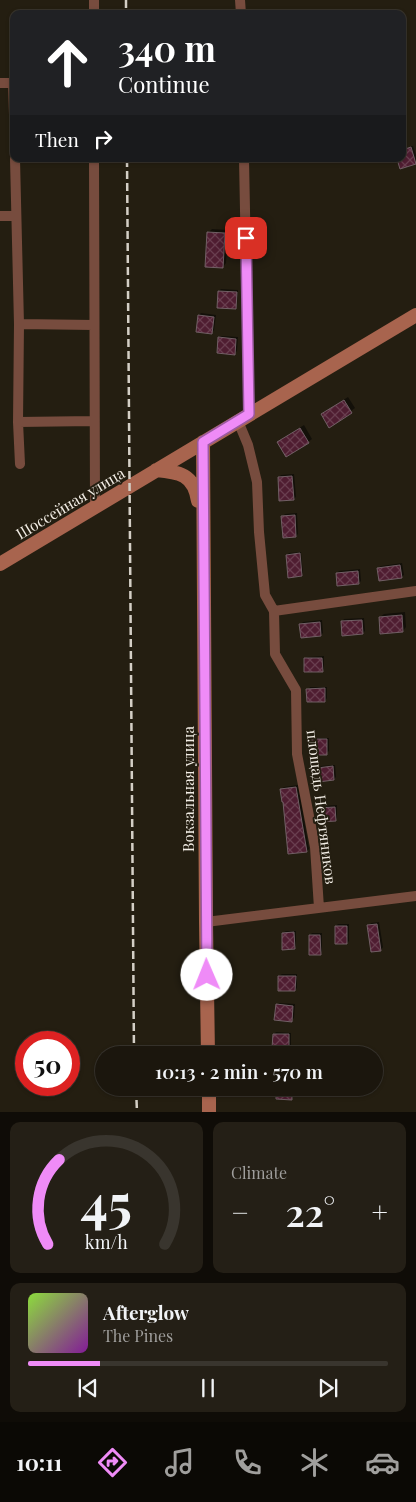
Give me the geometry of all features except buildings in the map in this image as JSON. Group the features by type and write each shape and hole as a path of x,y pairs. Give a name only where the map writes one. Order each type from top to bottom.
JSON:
{"main road":[{"name":"Шоссейная улица","path":"0,564 416,315"},
{"path":"202,522 203,442"},
{"path":"156,470 177,472 192,481 197,492 202,522"},
{"name":"Вокзальная улица","path":"202,522 208,1046"},
{"path":"209,1096 209,1112"}],"street":[{"path":"14,162 19,324 18,422 20,464"},
{"path":"94,162 95,507"},
{"path":"244,162 244,418"},
{"path":"0,216 16,216"},
{"path":"19,324 94,325"},
{"name":"площадь Нефтяников","path":"244,418 257,482 265,594 274,611 275,654 296,690 297,754 315,847 319,908"},
{"path":"18,422 94,421"},
{"path":"274,611 416,591"},
{"path":"206,922 416,896"}],"railway":[{"path":"126,0 126,10"},
{"path":"127,162 134,1046"},
{"path":"136,1096 137,1112"}],"route":[{"path":"207,975 202,562 203,442 249,414 246,238"}]}
